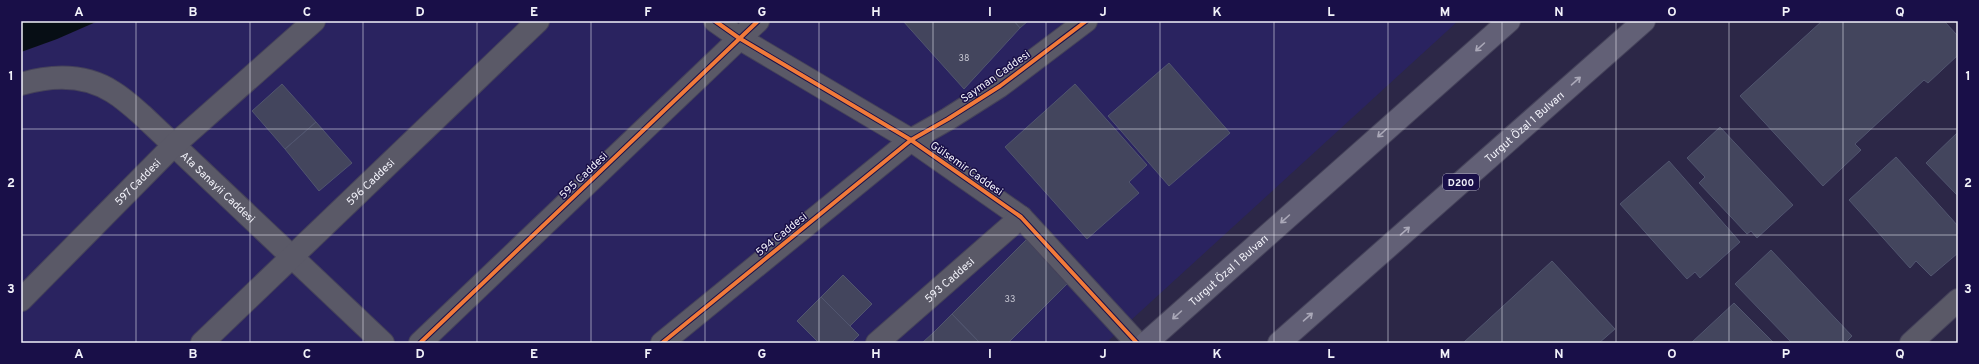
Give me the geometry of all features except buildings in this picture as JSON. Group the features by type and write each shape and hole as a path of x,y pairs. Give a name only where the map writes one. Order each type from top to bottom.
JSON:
{"highway":[{"name":"Turgut Özal 1 Bulvarı","path":"1146,343 1509,21"},
{"name":"Turgut Özal 1 Bulvarı","path":"1279,343 1644,21"}],"street":[{"name":"597 Caddesi","path":"21,300 173,146 314,21"},
{"name":"596 Caddesi","path":"202,343 290,256 538,21"},
{"name":"Gülsemir Caddesi","path":"715,21 739,38 911,140 1021,217 1137,343"},
{"name":"595 Caddesi","path":"420,343 758,21"},
{"name":"Sayman Caddesi","path":"911,140 948,119 1000,86 1086,21"},
{"name":"Ata Sanayii Caddesi","path":"24,85 56,77 83,79 113,92 142,115 173,146 383,343"},
{"name":"594 Caddesi","path":"662,343 911,140"},
{"name":"593 Caddesi","path":"877,343 1021,217"},
{"path":"1911,343 1958,300"}],"shaded area":[{"path":"21,21 98,21 57,39 21,52"},
{"path":"98,21 1458,21 1106,343 21,343 21,52 57,39"}],"cycle path":[{"path":"715,21 739,38 911,140 1021,217 1137,343"},
{"path":"420,343 758,21"},
{"path":"662,343 911,140 948,119 1000,86 1086,21"}]}
